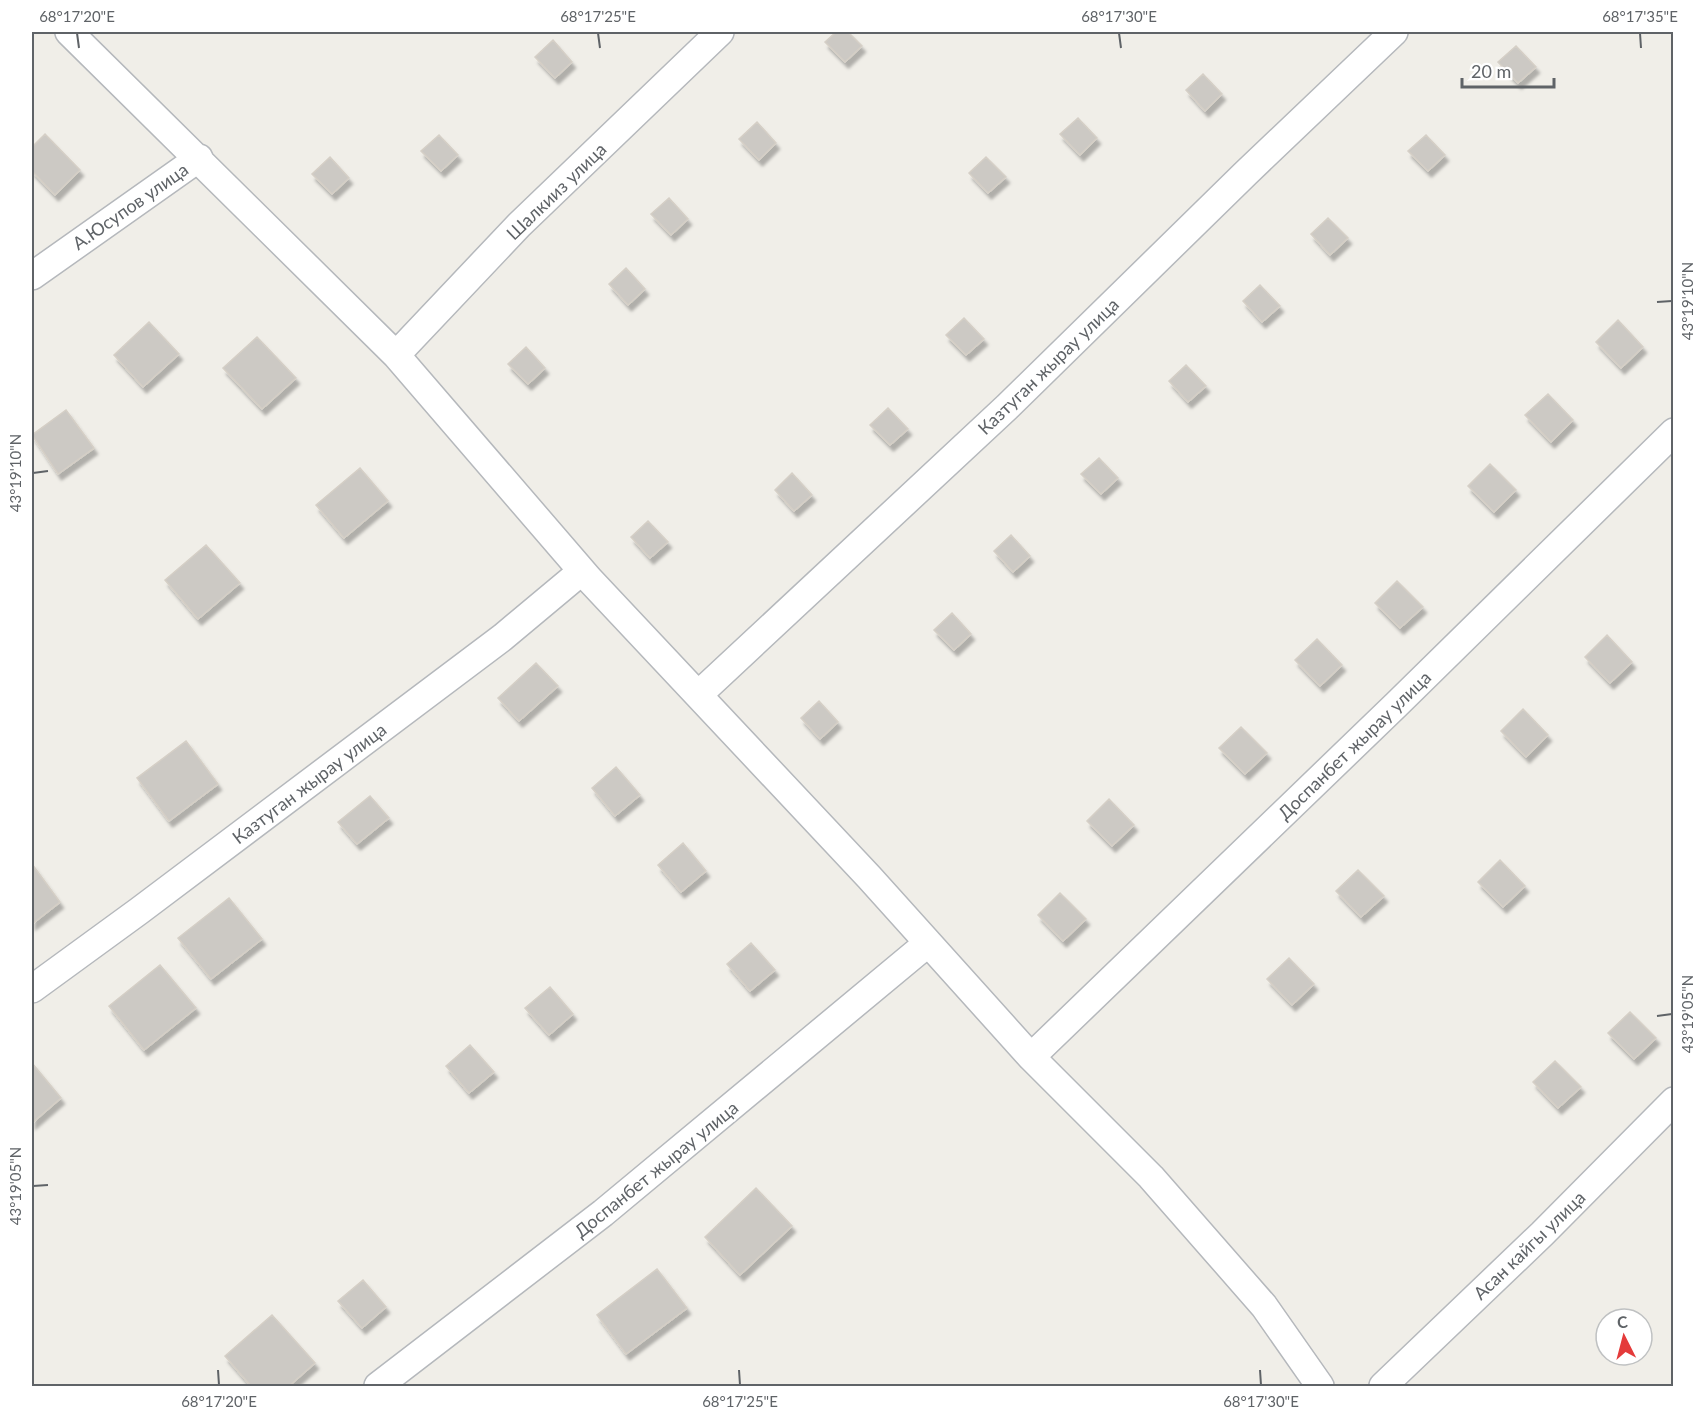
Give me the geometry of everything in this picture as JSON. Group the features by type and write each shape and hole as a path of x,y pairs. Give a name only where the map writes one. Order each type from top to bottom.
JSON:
{"street":[{"name":"А.Юсупов улица","path":"32,276 199,158 69,32"},
{"name":"Шалкииз улица","path":"396,355 519,225 720,32"},
{"name":"Казтуган жырау улица","path":"698,695 1007,407 1394,32"},
{"path":"199,158 396,355 582,571 1031,1057 1159,1185 1263,1306 1320,1386"},
{"name":"Доспанбет жырау улица","path":"1031,1057 1389,712 1674,432"},
{"name":"Казтуган жырау улица","path":"32,989 503,638 582,571"},
{"name":"Доспанбет жырау улица","path":"378,1386 603,1214 928,943"},
{"name":"Асан кайгы улица","path":"1383,1386 1542,1234 1674,1101"}],"building":[{"path":"836,32 848,32 862,46 845,62 825,42"},
{"path":"553,40 572,62 555,78 535,57"},
{"path":"1516,46 1536,67 1518,83 1498,62"},
{"path":"1203,74 1222,94 1205,111 1186,90"},
{"path":"1078,118 1097,138 1080,155 1060,134"},
{"path":"757,122 776,143 759,160 739,139"},
{"path":"45,134 80,170 55,195 32,171 32,147"},
{"path":"439,135 458,155 441,171 421,151"},
{"path":"1426,135 1445,155 1428,171 1408,151"},
{"path":"330,157 349,178 332,194 312,174"},
{"path":"986,157 1006,177 988,193 969,173"},
{"path":"669,198 688,219 671,235 651,214"},
{"path":"1328,218 1348,238 1330,255 1311,234"},
{"path":"626,268 645,289 628,305 609,284"},
{"path":"1260,285 1280,306 1262,322 1243,301"},
{"path":"964,318 984,339 966,355 946,335"},
{"path":"1618,320 1643,347 1621,368 1596,342"},
{"path":"149,322 179,354 143,387 114,355"},
{"path":"257,337 296,378 262,409 223,368"},
{"path":"526,347 545,368 528,384 508,364"},
{"path":"1186,365 1206,386 1188,402 1169,381"},
{"path":"1548,394 1573,420 1551,442 1525,415"},
{"path":"888,408 908,429 890,445 870,425"},
{"path":"66,410 94,448 58,474 32,435"},
{"path":"1099,458 1118,478 1101,494 1081,474"},
{"path":"1490,464 1516,490 1494,512 1468,486"},
{"path":"360,468 388,501 344,538 316,505"},
{"path":"792,473 812,495 794,511 775,490"},
{"path":"648,521 668,542 650,558 631,537"},
{"path":"1011,535 1030,556 1013,572 994,551"},
{"path":"206,545 240,583 198,619 165,580"},
{"path":"1397,581 1423,607 1400,628 1375,603"},
{"path":"952,613 971,634 954,650 934,630"},
{"path":"1607,635 1632,662 1610,683 1585,657"},
{"path":"1317,639 1342,665 1320,686 1295,660"},
{"path":"536,663 558,686 519,721 498,698"},
{"path":"819,701 838,722 820,739 801,718"},
{"path":"1523,709 1548,735 1526,757 1501,731"},
{"path":"1241,727 1267,753 1245,774 1219,748"},
{"path":"186,741 218,784 169,821 137,778"},
{"path":"616,767 640,795 615,816 592,788"},
{"path":"370,796 389,818 357,844 338,822"},
{"path":"1109,799 1134,825 1112,846 1087,821"},
{"path":"683,843 706,871 681,892 658,865"},
{"path":"1500,860 1525,886 1503,907 1478,882"},
{"path":"32,864 60,902 32,924"},
{"path":"1358,870 1384,896 1361,917 1336,891"},
{"path":"1060,893 1086,919 1063,941 1038,915"},
{"path":"229,898 262,939 211,979 178,938"},
{"path":"751,943 775,970 750,991 727,964"},
{"path":"1289,958 1314,984 1292,1005 1267,979"},
{"path":"160,965 196,1008 144,1050 109,1006"},
{"path":"550,987 573,1014 549,1035 525,1008"},
{"path":"1630,1012 1656,1038 1634,1059 1608,1033"},
{"path":"470,1045 494,1072 469,1093 446,1066"},
{"path":"1555,1061 1581,1087 1558,1108 1533,1082"},
{"path":"32,1063 61,1098 32,1123"},
{"path":"756,1188 792,1226 740,1275 705,1237"},
{"path":"657,1269 687,1308 626,1354 597,1315"},
{"path":"363,1280 386,1307 362,1328 338,1301"},
{"path":"272,1315 315,1363 289,1386 251,1386 225,1356"}]}
